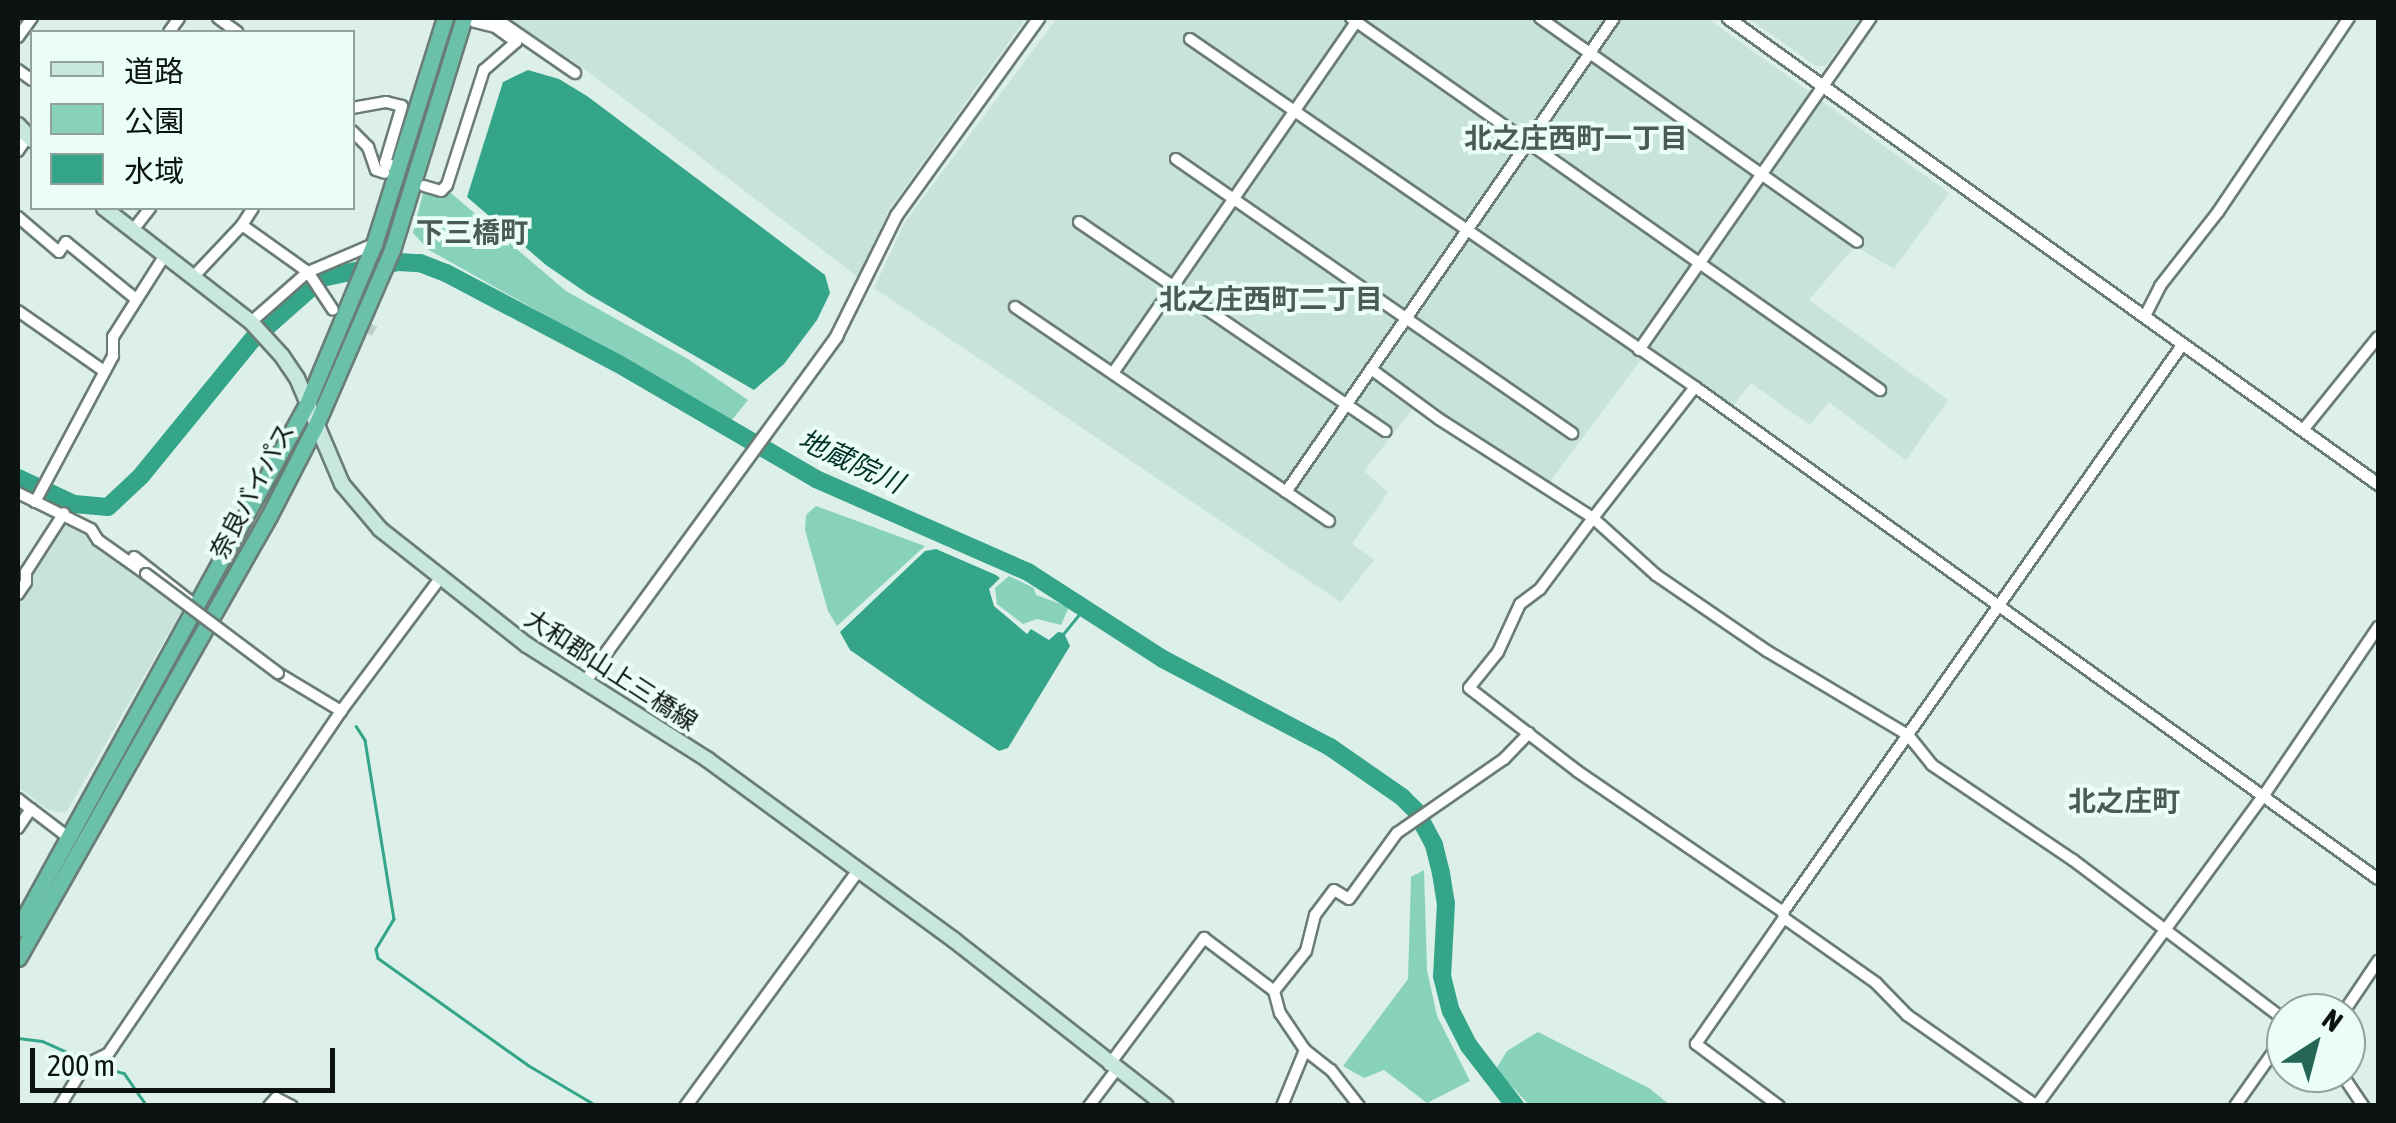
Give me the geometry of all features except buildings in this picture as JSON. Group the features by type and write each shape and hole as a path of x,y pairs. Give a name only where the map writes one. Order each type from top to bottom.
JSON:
{"highway":[{"name":"奈良バイパス","path":"18,929 307,404 355,297 392,170 445,18"},
{"name":"奈良バイパス","path":"18,958 270,516 315,427 392,250 464,18"}],"main road":[{"name":"大和郡山上三橋線","path":"107,210 194,276 268,340 297,378 315,427 357,506 440,578 584,682 708,760 954,940 1112,1068 1166,1106"}],"street":[{"path":"18,37 32,18"},
{"path":"424,186 440,191 447,184 484,70 516,42 495,27 475,22 476,18"},
{"path":"486,18 501,22 575,72"},
{"path":"584,682 836,336 896,215 1038,18"},
{"path":"1540,18 1857,242"},
{"path":"1286,492 1614,18"},
{"path":"1728,18 2378,484"},
{"path":"1639,350 1871,18"},
{"path":"2144,316 2160,286 2218,212 2349,18"},
{"path":"1112,373 1356,19 1880,390"},
{"path":"1190,39 1695,388 1997,609 2378,879"},
{"path":"355,107 386,102 402,106 386,163 392,170"},
{"path":"18,151 26,134"},
{"path":"355,134 368,147 376,170 392,170"},
{"path":"1176,159 1572,433"},
{"path":"133,230 148,210"},
{"path":"194,276 252,210"},
{"path":"18,217 59,252 66,242 136,299"},
{"path":"1079,222 1385,431"},
{"path":"242,225 313,279 334,310"},
{"path":"252,323 313,279 372,248"},
{"path":"36,500 114,356 113,337 165,255"},
{"path":"1015,307 1329,521"},
{"path":"18,311 104,371"},
{"path":"2303,430 2378,337"},
{"path":"1780,1106 1696,1044 2183,344"},
{"path":"1371,369 1439,420 1593,518 1688,597 1767,651 1908,735 1932,764 2074,860 2266,1006"},
{"path":"1695,388 1540,589 1520,604 1498,652 1469,688 1577,771 1876,984 1907,1015 2037,1105 2262,798 2378,627"},
{"path":"18,493 91,528 197,607"},
{"path":"18,594 26,582 26,572 64,513"},
{"path":"91,528 98,540 278,673 341,712"},
{"path":"60,1106 88,1062 108,1054 341,712 440,578"},
{"path":"1274,991 1306,951 1315,915 1334,890 1348,898 1411,822 1504,759 1528,732"},
{"path":"18,799 70,838"},
{"path":"18,828 30,809"},
{"path":"685,1106 857,871"},
{"path":"1089,1106 1204,938 1274,991 1280,1013 1305,1050 1331,1070 1359,1106"},
{"path":"2356,993 2378,961"},
{"path":"1282,1106 1305,1050"},
{"path":"2234,1106 2266,1062"},
{"path":"269,1106 276,1098 292,1106"}],"shaded area":[{"path":"505,18 1026,18 889,210 858,277 582,67"},
{"path":"1057,18 1707,18 1949,193 1894,269 1855,246 1809,300 1948,400 1906,460 1829,402 1810,425 1751,383 1732,407 1649,349 1543,491 1415,406 1364,471 1388,492 1352,544 1374,560 1341,602 874,288 905,222"},
{"path":"1748,18 1860,18 1826,66 1816,66"},
{"path":"63,520 81,532 85,527 186,603 66,813 48,810 18,787 18,597 27,573"}],"green space":[{"path":"445,188 566,291 688,359 748,400 732,420 429,250 413,233 423,193"},
{"path":"816,506 925,546 837,626 828,611 805,530 806,515"},
{"path":"1009,576 1034,588 1036,595 1069,607 1061,625 1037,619 1023,624 997,604 995,588"},
{"path":"1424,870 1427,970 1437,1016 1470,1081 1427,1103 1384,1070 1364,1078 1343,1066 1408,979 1411,877"},
{"path":"1538,1032 1649,1088 1670,1105 1529,1105 1496,1069 1507,1051"}],"water":[{"path":"528,70 559,79 587,96 825,275 830,293 817,320 784,364 754,390 588,294 546,265 467,197 503,82"},
{"path":"936,549 1000,578 989,589 994,606 1027,634 1031,629 1049,640 1058,632 1064,633 1070,646 1008,748 999,751 922,700 850,650 840,632 925,551"}],"waterway":[{"name":"地蔵院川","path":"18,478 74,504 108,507 141,476 252,340 322,278 398,262 420,263 446,273 617,363 816,479 1028,572 1163,659 1330,747 1402,797 1416,811 1434,845 1441,873 1446,903 1442,976 1451,1011 1469,1046 1515,1106"},
{"path":"1064,633 1085,607"},
{"path":"356,726 365,740 394,919 376,949 378,958 528,1065 597,1106"},
{"path":"18,1038 42,1041 85,1060"},
{"path":"97,1065 124,1073 147,1106"}],"tunnel":[{"path":"339,313 376,332"}],"district":[{"name":"北之庄西町一丁目","path":"1576,138"},
{"name":"下三橋町","path":"472,232"},
{"name":"北之庄西町二丁目","path":"1271,299"},
{"name":"北之庄町","path":"2124,801"}]}
